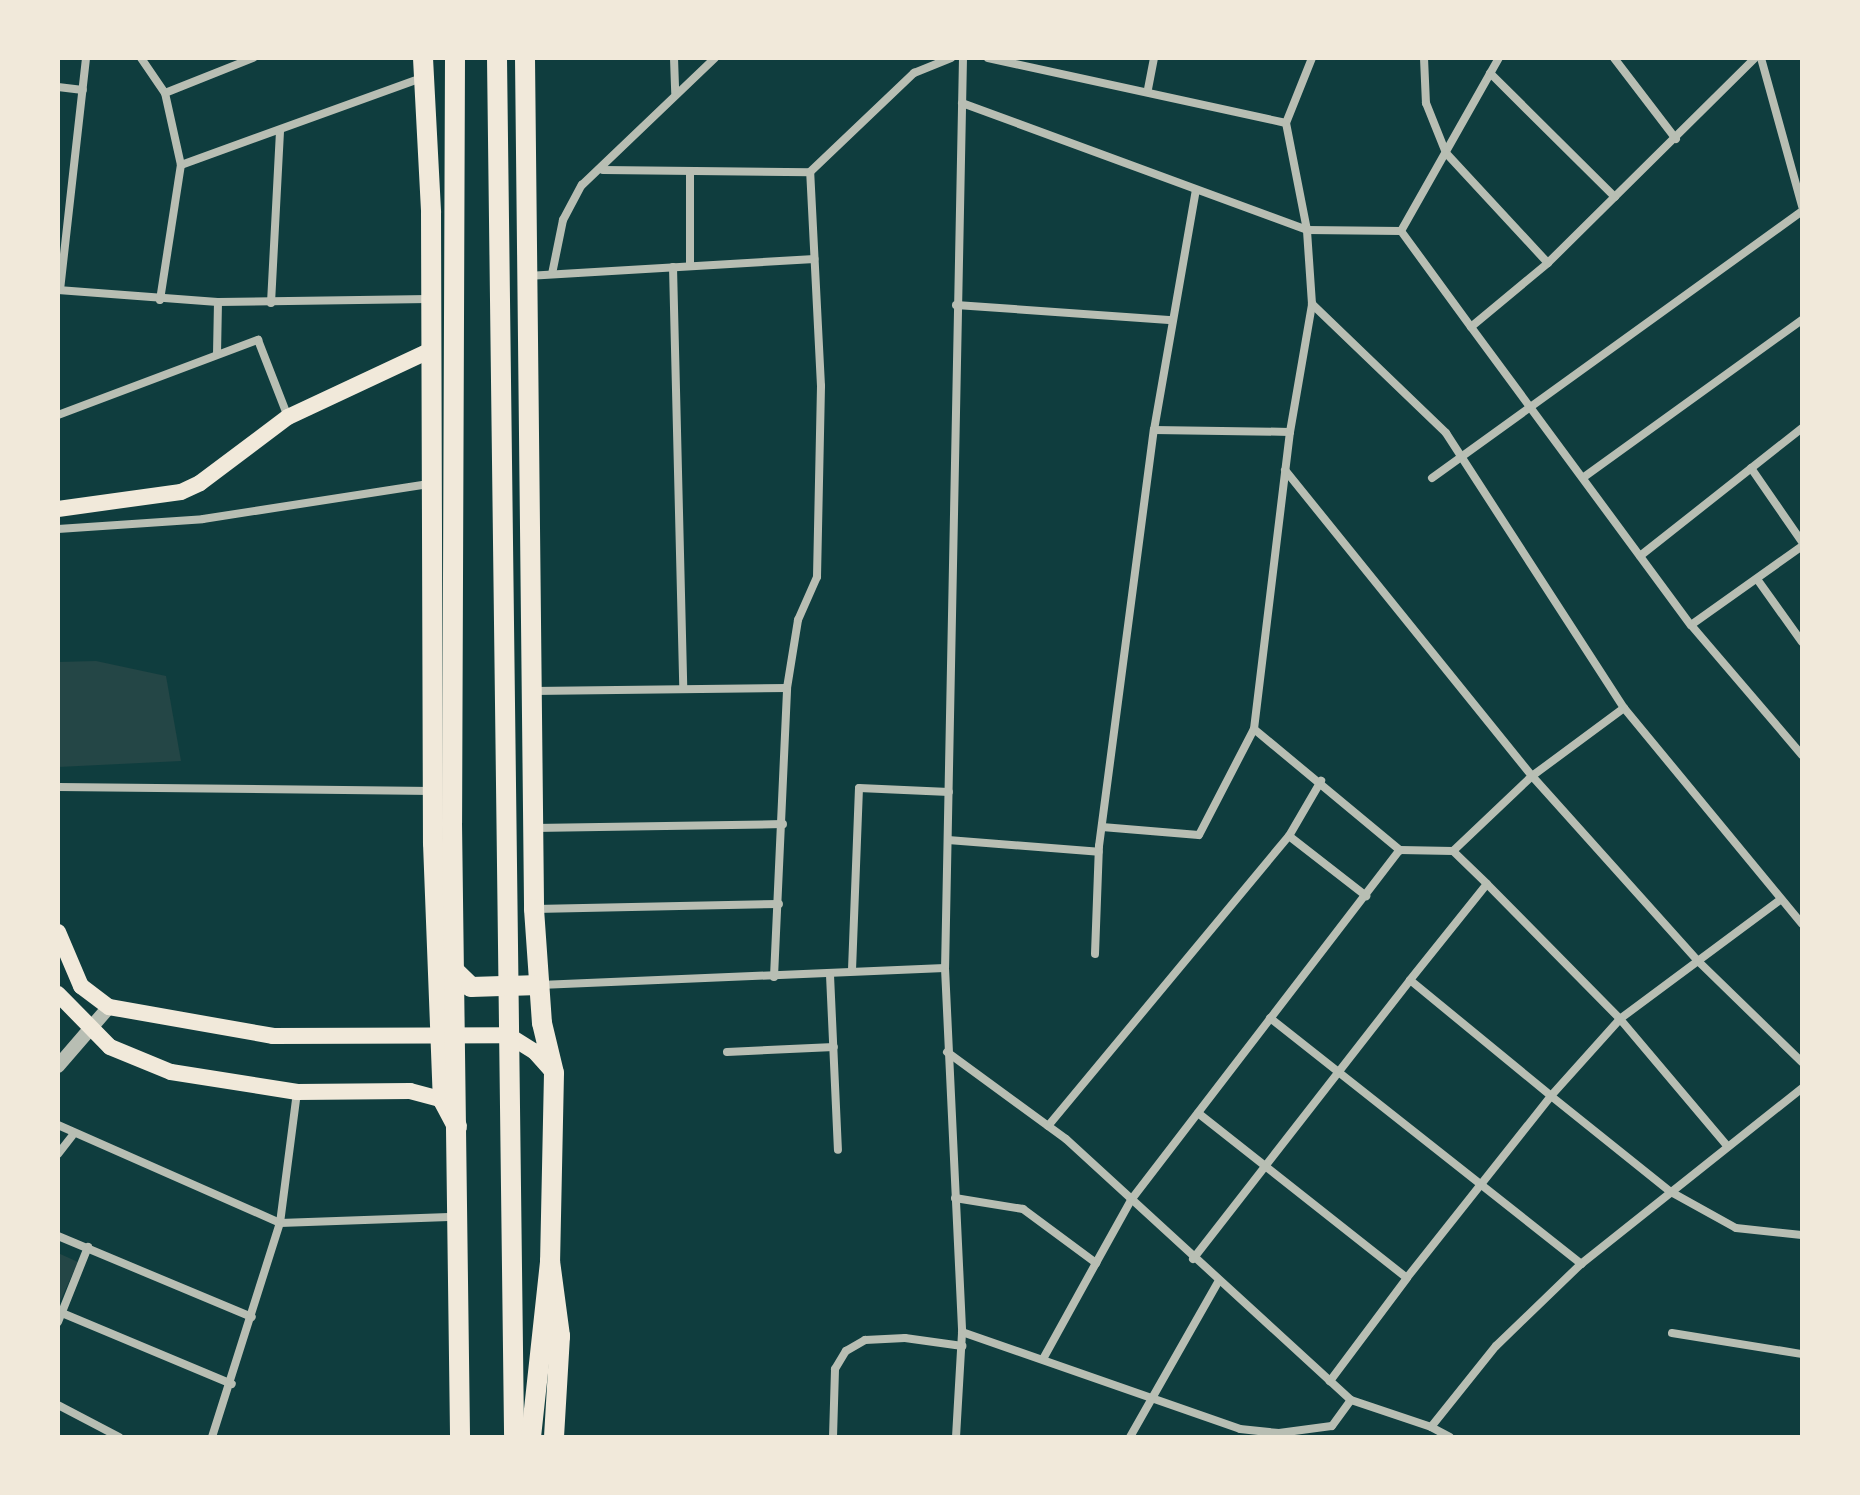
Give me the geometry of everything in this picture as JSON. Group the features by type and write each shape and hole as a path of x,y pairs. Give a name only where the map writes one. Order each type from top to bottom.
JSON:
{"main road":[{"path":"455,58 454,974 443,1100 457,1126"},
{"path":"497,58 514,1437"},
{"path":"525,58 534,909 539,985 554,1073 550,1261 531,1437"},
{"path":"424,67 434,484 433,791 438,955 457,1126 460,1437"},
{"path":"58,509 181,492 288,417 431,350"},
{"path":"58,932 81,986 109,1007 273,1036 508,1035 534,1051 554,1073"},
{"path":"438,955 454,974 471,987 539,985"},
{"path":"58,994 91,1032 110,1047 171,1072 297,1092 410,1091 443,1100"},
{"path":"550,1261 560,1336 554,1437"}],"street":[{"path":"86,58 59,290 218,302 431,299"},
{"path":"141,58 165,93 181,165 160,300"},
{"path":"165,93 253,58"},
{"path":"674,58 675,93"},
{"path":"552,274 563,220 582,185 603,170 675,93 715,58"},
{"path":"603,170 810,172 914,73 951,58"},
{"path":"956,1437 962,1332 945,968 963,58"},
{"path":"988,58 1148,89 1286,123"},
{"path":"1148,89 1154,58"},
{"path":"1102,827 1199,835 1254,729 1290,432 1312,304 1307,230 1286,123 1312,58"},
{"path":"1424,58 1426,103 1446,153 1548,263"},
{"path":"1401,231 1499,58"},
{"path":"1614,58 1676,139"},
{"path":"1432,478 1465,457 1802,208 1758,58 1548,263 1471,327"},
{"path":"181,165 280,131 424,67"},
{"path":"1490,73 1615,197"},
{"path":"58,87 83,90"},
{"path":"962,103 1307,230 1401,231"},
{"path":"271,303 280,131"},
{"path":"690,171 690,266"},
{"path":"774,977 787,688 798,620 817,577 821,386 810,172"},
{"path":"1095,954 1099,852 1154,430 1196,190"},
{"path":"1401,231 1691,625 1802,755"},
{"path":"526,276 814,259"},
{"path":"673,267 683,689"},
{"path":"217,354 218,302"},
{"path":"1312,304 1446,433 1465,457 1624,708 1802,924"},
{"path":"956,305 1172,320"},
{"path":"1584,477 1802,320"},
{"path":"58,415 258,340 288,417"},
{"path":"1640,556 1802,428"},
{"path":"1154,430 1290,432"},
{"path":"1691,625 1802,544 1751,468"},
{"path":"1285,470 1532,776 1699,962 1802,1062"},
{"path":"58,529 203,519 434,484"},
{"path":"1757,579 1802,642"},
{"path":"533,691 787,688"},
{"path":"1453,851 1532,776 1624,708"},
{"path":"1254,729 1321,781 1400,850 1453,851 1620,1019 1728,1147"},
{"path":"1048,1126 1289,836 1321,781"},
{"path":"58,787 433,791"},
{"path":"852,970 859,788 949,792"},
{"path":"534,828 783,824"},
{"path":"1289,836 1366,896"},
{"path":"948,840 1099,852"},
{"path":"1043,1359 1131,1200 1400,850"},
{"path":"1193,1259 1487,884"},
{"path":"1330,1381 1480,1184 1551,1096 1620,1019 1780,900"},
{"path":"534,909 779,904"},
{"path":"539,985 945,968"},
{"path":"830,975 838,1150"},
{"path":"1410,980 1671,1192 1736,1228 1802,1235"},
{"path":"58,1066 91,1032 109,1007"},
{"path":"1270,1018 1581,1264"},
{"path":"727,1052 834,1047"},
{"path":"947,1052 1048,1126 1351,1400 1431,1427 1450,1437"},
{"path":"1431,1427 1496,1346 1581,1264 1802,1088"},
{"path":"212,1437 232,1384 280,1223 297,1092"},
{"path":"1198,1113 1407,1278"},
{"path":"58,1125 72,1136 280,1223 458,1217"},
{"path":"58,1154 72,1136"},
{"path":"955,1198 1023,1209 1096,1263"},
{"path":"58,1236 252,1317"},
{"path":"58,1322 88,1247"},
{"path":"1130,1437 1150,1395 1218,1282"},
{"path":"62,1313 232,1384"},
{"path":"962,1332 1150,1395 1240,1429 1279,1433 1332,1426"},
{"path":"1672,1333 1802,1354"},
{"path":"833,1437 835,1369 846,1351 865,1340 905,1338 962,1346"},
{"path":"1332,1437 1332,1426 1351,1400"},
{"path":"58,1405 119,1437"}],"shaded area":[{"path":"96,661 166,676 181,761 58,767 58,662"},
{"path":"58,1253 78,1262 58,1306"}]}
